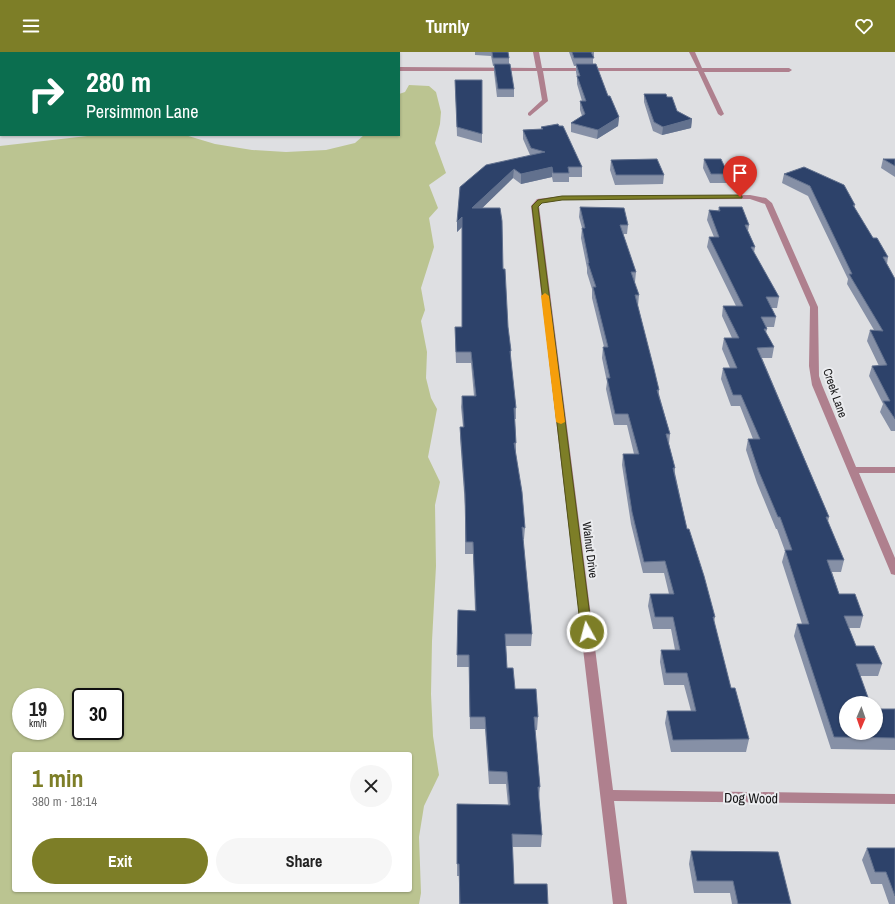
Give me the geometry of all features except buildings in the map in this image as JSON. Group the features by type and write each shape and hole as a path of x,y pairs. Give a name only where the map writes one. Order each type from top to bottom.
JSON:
{"street":[{"path":"530,114 544,101 545,95 536,52"},
{"path":"692,52 721,114"},
{"path":"400,69 789,70"},
{"name":"Creek Lane","path":"540,201 570,198 740,197 763,200 768,203 814,307 814,375 895,571"},
{"name":"Walnut Drive","path":"540,201 535,206 535,212 620,904"},
{"path":"852,470 895,470"},
{"name":"Dog Wood","path":"607,796 895,799"}],"green space":[{"path":"409,85 429,86 436,92 441,112 440,124 435,143 446,173 429,185 438,208 429,218 434,247 421,288 425,310 421,321 427,352 426,378 431,398 437,409 428,457 440,482 435,505 436,566 431,694 433,736 439,775 424,806 419,837 421,893 419,904 0,904 0,146 87,136 188,136 215,144 252,150 286,152 326,150 355,143 363,136 400,136 400,94 405,92"}],"slow traffic":[{"path":"545,296 561,422"}],"route":[{"path":"587,632 535,206 540,201 562,198 740,197"}]}
